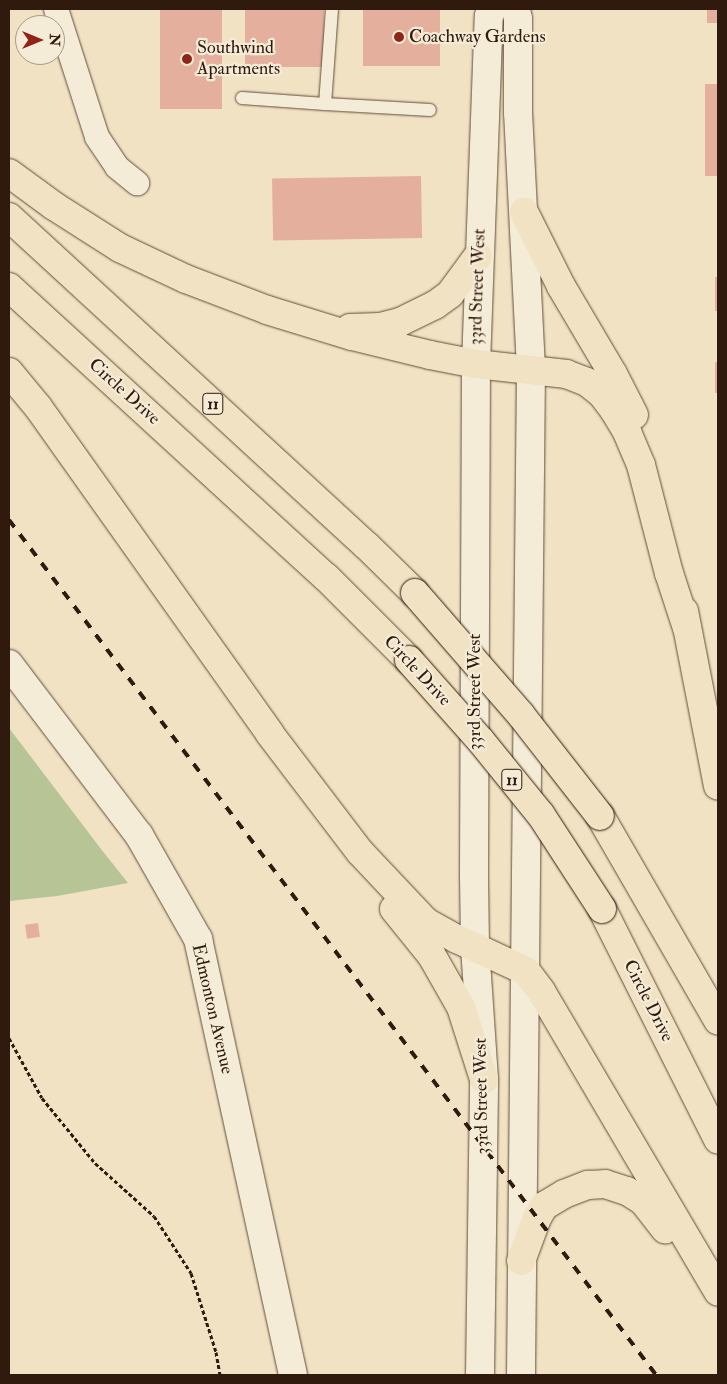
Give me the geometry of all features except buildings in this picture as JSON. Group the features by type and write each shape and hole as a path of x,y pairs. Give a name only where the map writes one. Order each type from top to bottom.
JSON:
{"highway":[{"path":"9,173 86,227 120,248 186,279 304,322 386,345 476,364 566,374 587,382 602,394 614,410 627,432 641,466 669,573 687,628"},
{"path":"524,212 561,286 613,374 640,430 651,463 687,628 718,786"},
{"name":"11","path":"9,217 367,546 415,593 521,715 600,816 718,1020"},
{"path":"304,322 336,328 361,329 400,322 435,305 450,294 478,256"},
{"name":"Circle Drive","path":"9,287 326,577 410,660 481,741 541,815 602,909 718,1140"},
{"path":"9,372 38,407 270,734 360,852 426,922 526,972 554,1011 718,1292"},
{"path":"360,852 377,885 411,932 432,956 461,1008 484,1079"},
{"path":"521,1261 537,1218 544,1206 571,1190 588,1185 605,1184 626,1191 643,1201 658,1218 718,1310"}],"main road":[{"name":"33rd Street West","path":"480,1375 484,1079 475,947 476,364 478,256 489,16 492,9"},
{"path":"516,9 518,19 518,112 531,370 521,1375"},
{"name":"Edmonton Avenue","path":"9,664 139,835 198,939 293,1375"}],"street":[{"path":"56,9 97,137 118,167 137,183"}],"lane":[{"path":"325,104 332,9"},
{"path":"242,98 430,110"}],"path":[{"path":"9,1038 42,1098 96,1163 154,1216 190,1273 216,1352 220,1375"}],"green space":[{"path":"9,728 128,883 57,896 9,901"}],"railway":[{"path":"9,520 656,1375"}],"place":[{"name":"Coachway Gardens","path":"399,37"},
{"name":"Southwind Apartments","path":"187,59"}]}
